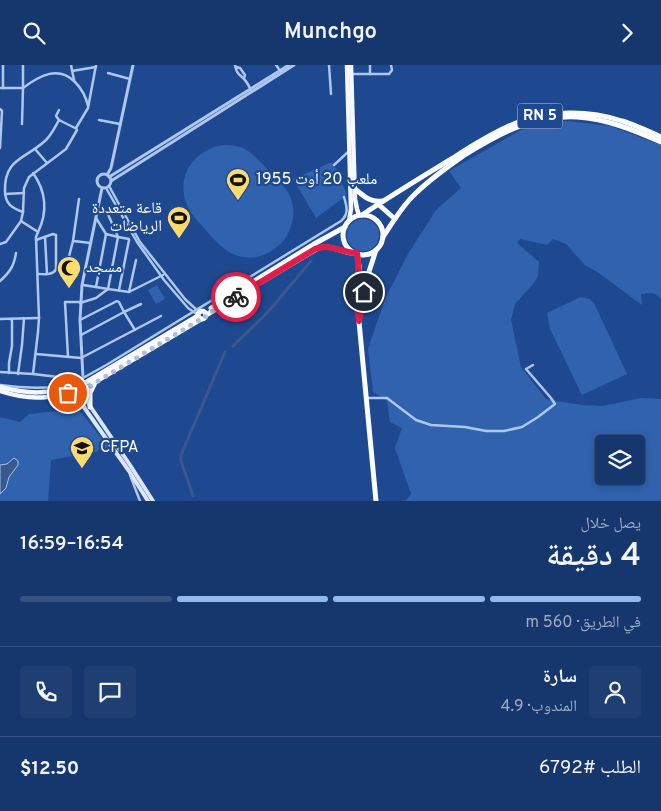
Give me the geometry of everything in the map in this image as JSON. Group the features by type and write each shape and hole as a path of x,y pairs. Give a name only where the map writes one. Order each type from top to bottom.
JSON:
{"highway":[{"name":"RN 5","path":"383,237 395,219 431,175 497,131 515,123 537,116 582,114 602,116 621,121 661,137"},
{"name":"RN 5","path":"360,215 404,187 431,175 483,143 527,123 545,119 576,117 605,121 622,125 661,142"},
{"path":"355,189 370,200 380,203 395,219"},
{"path":"77,389 360,215 371,216 378,222 382,228 383,237 381,244 376,250 365,284 359,321"},
{"path":"345,223 343,234 349,249 362,255 376,250"},
{"path":"77,389 83,389 83,392 200,314 318,248 330,247 356,253"},
{"path":"356,253 359,266 358,311 376,501"},
{"path":"87,407 90,393 98,381"}],"main road":[{"path":"347,65 355,204 360,215"},
{"path":"345,223 351,211 351,65"},
{"path":"0,388 38,393 77,389"},
{"path":"0,388 23,397 36,398 55,396 77,389"},
{"path":"77,389 148,501"},
{"path":"83,392 87,407 135,472 153,501"},
{"path":"55,396 73,399 87,407"}],"street":[{"path":"2,65 1,88 23,89 38,79 54,74 63,74 67,75 81,89 88,108"},
{"path":"22,124 23,65"},
{"path":"71,65 74,81"},
{"path":"77,389 82,378 80,302 82,285 96,217 109,178 133,65"},
{"path":"276,65 281,72"},
{"path":"281,72 289,65"},
{"path":"109,178 294,65"},
{"path":"329,65 331,93"},
{"path":"370,65 370,74"},
{"path":"352,74 389,74 392,70 391,65"},
{"path":"0,244 6,242 21,221 26,181 33,173 66,149 88,108 96,66 72,71"},
{"path":"236,66 245,75 244,79 251,90"},
{"path":"108,73 130,79"},
{"path":"330,76 336,76"},
{"path":"0,109 2,111 0,148"},
{"path":"59,110 56,116 59,120 76,128"},
{"path":"23,212 15,210 8,205 5,194 6,176 10,167 15,162 48,138 59,120"},
{"path":"99,120 120,124"},
{"path":"34,149 47,163"},
{"path":"334,165 351,151"},
{"path":"33,173 43,191 44,200 44,214 36,240 39,318 33,374"},
{"path":"109,178 103,175 98,179 99,185 106,187 139,240 185,299 200,314"},
{"path":"106,187 136,243 188,309 200,314"},
{"path":"5,194 24,193"},
{"path":"0,372 74,379 82,378 200,314 345,223 347,213 344,197"},
{"path":"66,268 73,241 79,199"},
{"path":"68,357 65,302 80,302 96,298 108,289 118,237 106,212"},
{"path":"96,217 106,234 96,287"},
{"path":"21,221 38,232"},
{"path":"36,240 53,234 56,235 55,272 52,274 37,274"},
{"path":"106,234 130,240 119,290"},
{"path":"45,237 47,274"},
{"path":"73,241 91,243"},
{"path":"0,281 15,263 16,253"},
{"path":"129,292 136,259"},
{"path":"82,285 129,292 165,274"},
{"path":"80,320 117,301 135,330"},
{"path":"81,335 141,304"},
{"path":"36,354 81,358 161,316"},
{"path":"18,374 24,318"},
{"path":"0,319 39,318"},
{"path":"9,373 12,346 11,319"},
{"path":"366,398 388,398 416,420 432,425 504,431 522,427 555,403 526,369 533,365"},
{"path":"129,471 140,501"}],"shaded area":[{"path":"567,121 610,126 661,145 661,299 652,293 641,294 642,305 585,265 566,244 553,239 547,245 520,239 517,243 539,262 538,276 515,304 511,320 521,367 546,399 581,405 603,406 641,398 661,399 661,501 405,501 411,494 395,448 402,428 390,422 387,401 373,392 368,349 385,299 408,254 436,210 461,188 449,171 519,131 543,123"},
{"name":"ملعب 20 أوت 1955","path":"224,145 238,146 249,151 280,182 290,196 293,216 288,234 275,249 266,254 247,258 226,250 198,221 187,206 184,192 186,173 197,157 205,151"},
{"name":"ملعب 20 أوت 1955","path":"332,162 347,195 316,218 293,179"},
{"path":"363,219 369,220 374,224 378,229 378,241 374,246 369,250 363,251 357,250 352,246 348,241 347,235 348,229 352,224 357,220"},
{"path":"157,285 165,299 156,304 148,290"},
{"path":"581,297 589,299 594,303 627,374 582,395 550,329 547,313"},
{"path":"78,409 109,447 95,452 51,460 48,501 0,501 0,417 20,422 29,414"},
{"path":"14,458 18,461 18,465 9,477 6,488 0,494 0,465 7,464"}],"waterway":[{"path":"233,346 269,311 311,261"},
{"path":"193,496 181,461 181,455 225,352"}],"way so far":[{"path":"68,393 80,396 98,381 201,319 204,319 206,315 236,297"}],"place":[{"name":"ملعب 20 أوت 1955","path":"238,201"},
{"name":"قاعة متعددة الرياضات","path":"179,239"},
{"name":"مسجد","path":"69,289"},
{"name":"CFPA","path":"82,469"}],"route":[{"path":"236,297 321,247 357,253 359,266 359,321 364,292"}]}
